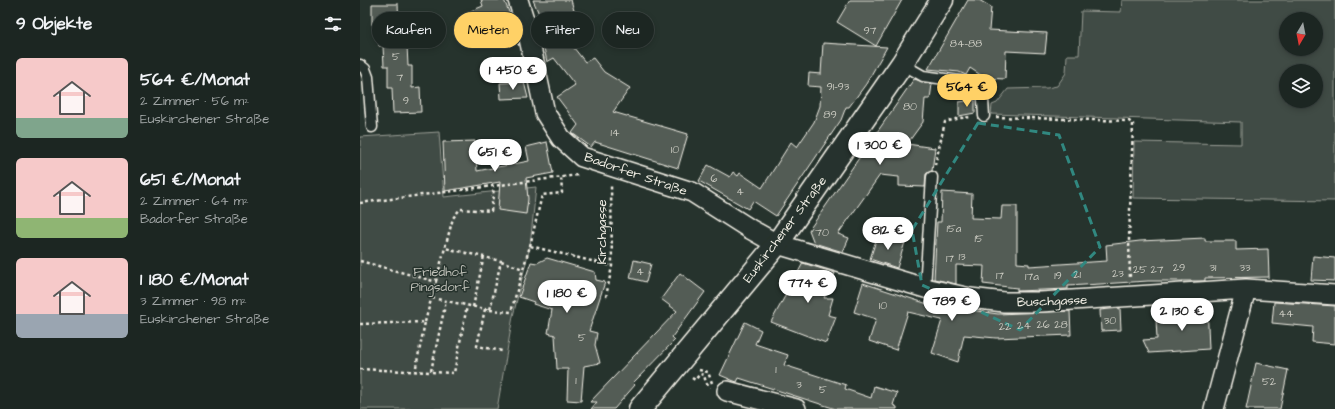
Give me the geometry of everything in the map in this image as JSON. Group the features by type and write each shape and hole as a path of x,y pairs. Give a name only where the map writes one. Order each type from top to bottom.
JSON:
{"main road":[{"name":"Euskirchener Straße","path":"640,409 777,244 902,64 942,0"}],"street":[{"name":"Badorfer Straße","path":"518,0 527,28 545,113 561,138 582,157 692,192 750,229 777,244"},
{"name":"Buschgasse","path":"777,244 925,288 970,298 1004,302 1042,302 1246,289 1335,295"},
{"path":"1214,409 1246,289"},
{"path":"727,391 796,409"}],"lane":[{"path":"902,64 923,76 982,84 984,116"},
{"path":"360,65 365,69 368,76 372,127"},
{"path":"925,288 932,177"}],"path":[{"path":"932,177 945,122 960,118 984,116 1128,120 1133,124 1129,239 1130,296"},
{"name":"Kirchgasse","path":"606,296 612,266 611,167"},
{"path":"360,203 581,175"},
{"path":"432,298 467,306 511,312 530,246 542,195 562,193 561,177"},
{"path":"415,372 425,322 453,218 460,209 490,211 494,187"},
{"path":"530,246 612,266"},
{"path":"446,248 484,256 523,269"},
{"path":"473,307 484,256"},
{"path":"360,261 437,282"},
{"path":"490,310 501,261"},
{"path":"431,371 446,301"},
{"path":"360,369 454,373 467,306"},
{"path":"485,309 477,346 502,351"},
{"path":"360,324 425,322"},
{"path":"692,378 700,369 708,372 714,386 727,391"}],"highlighted area":[{"path":"978,123 1059,135 1100,247 1020,330 922,285 912,230"}],"green space":[{"path":"1122,0 1335,0 1335,201 1133,198 1134,142 1241,144 1241,122 991,114 992,105 997,103 1008,89 1047,88 1057,86 1066,73 1067,55 1079,55 1081,11 1121,12"},
{"name":"Friedhof Pingsdorf","path":"439,132 444,197 536,187 530,246 513,316 497,409 360,409 360,137"}],"building":[{"path":"481,0 504,0 509,12 471,12 483,6"},
{"path":"533,0 571,0 574,12 538,12"},
{"path":"850,0 902,0 876,46 837,22"},
{"path":"968,0 979,0 991,7 989,30 1047,33 1045,53 1006,51 1005,79 985,78 970,68 966,75 959,72 928,69"},
{"path":"372,4 398,4 398,12 372,12"},
{"path":"823,43 887,47 866,84 849,107 846,107 841,120 776,216 753,201 748,209 699,181 708,165 730,177 733,172 738,176 740,173 762,188 791,142 797,147 814,122 820,106 821,87 808,86 809,73 821,74"},
{"path":"383,48 407,48 408,66 412,66 412,88 420,87 421,112 393,113 392,88 388,88 388,66 384,66"},
{"path":"544,48 574,48 585,62 593,58 604,72 630,88 613,112 688,134 678,168 595,142 591,147 572,133 578,125 557,97 575,85 554,58 547,62"},
{"path":"914,79 932,84 930,99 925,99 923,122 907,144 935,148 932,171 926,174 925,187 899,186 899,177 880,175 838,234 849,238 843,252 814,243 809,230"},
{"path":"524,82 528,98 501,99 500,83"},
{"path":"975,100 975,113 959,116 959,102"},
{"path":"475,141 477,171 529,161 526,147 547,142 553,173 526,178 528,199 526,214 498,210 500,182 445,191 443,142"},
{"path":"942,192 972,194 971,218 1001,219 1002,206 1017,206 1017,263 1029,264 1029,266 1107,261 1106,245 1140,241 1205,238 1205,241 1236,241 1236,250 1268,249 1269,277 1205,278 1205,281 1148,281 1068,286 1068,289 1017,291 1017,288 983,284 984,266 956,265 956,284 934,279 937,222 941,222"},
{"path":"878,234 905,242 897,268 870,259"},
{"path":"1313,256 1335,258 1335,281 1311,280"},
{"path":"547,258 595,272 596,280 605,282 589,331 597,333 595,345 600,363 584,366 581,401 567,400 568,369 557,369 555,335 548,333 552,310 533,304 534,302 519,297 531,262 537,263"},
{"path":"634,260 651,264 646,282 630,278"},
{"path":"803,263 835,273 824,298 833,298 828,315 836,317 826,343 771,322"},
{"path":"680,273 705,292 672,337 675,340 633,383 635,385 614,409 591,409 597,402 590,402 677,311 661,299"},
{"path":"863,283 934,306 936,302 969,310 998,314 1070,311 1071,335 996,338 964,335 958,362 932,353 942,320 908,312 896,350 869,341 876,319 854,312"},
{"path":"1274,302 1335,306 1335,344 1312,342 1313,327 1272,323"},
{"path":"1207,303 1209,349 1149,353 1143,340 1157,339 1156,319 1190,318 1187,304"},
{"path":"1120,308 1121,330 1101,331 1100,310"},
{"path":"745,322 761,330 755,344 788,355 784,365 846,385 845,389 871,398 874,386 897,393 893,405 897,407 897,409 836,409 739,378 737,382 720,375"},
{"path":"1256,363 1288,370 1280,409 1246,409"}]}
